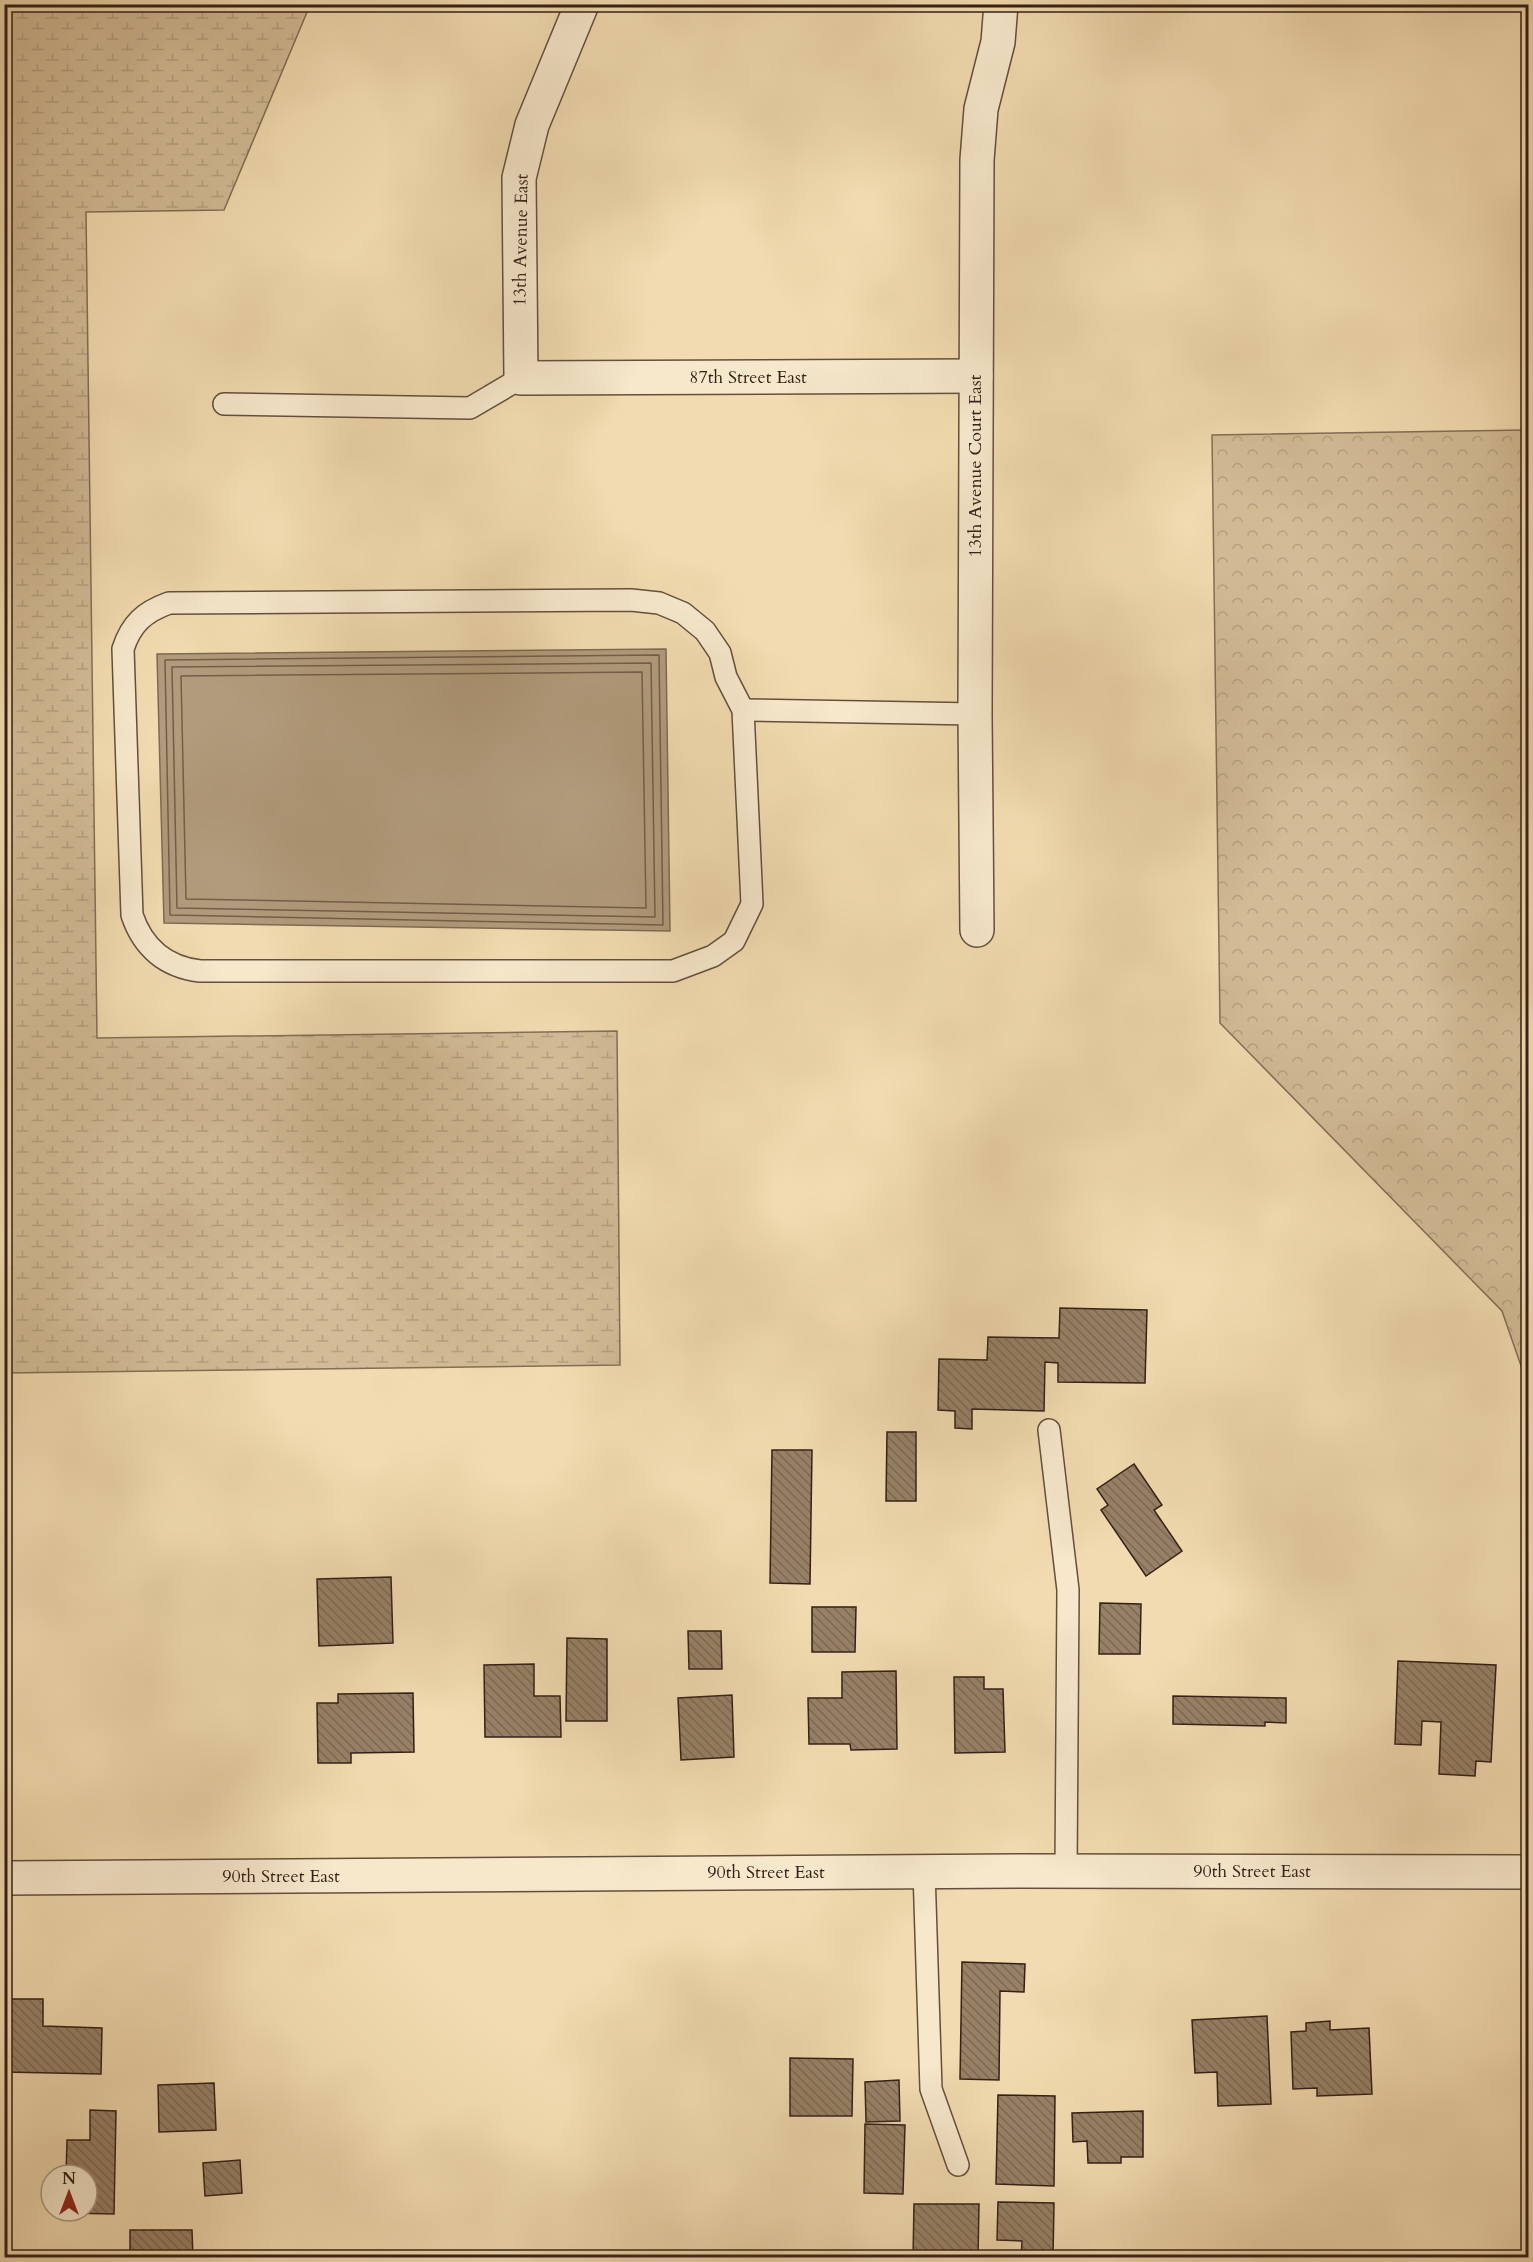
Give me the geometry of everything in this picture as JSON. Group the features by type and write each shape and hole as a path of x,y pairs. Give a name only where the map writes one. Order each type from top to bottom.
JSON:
{"street":[{"name":"13th Avenue East","path":"521,378 519,178 532,125 582,4"},
{"name":"13th Avenue Court East","path":"977,930 975,714 977,160 981,109 998,42 1001,4"},
{"name":"87th Street East","path":"521,378 976,376"},
{"name":"90th Street East","path":"4,1878 924,1871 1528,1872"}],"lane":[{"path":"224,404 470,408 521,378"},
{"path":"607,600 659,603 683,613 705,631 720,653 726,677 743,710 752,904 734,941 713,956 694,964 673,970 650,971 180,969 148,946 138,932 132,915 123,649 128,633 139,618 153,608 169,603 607,600"},
{"path":"743,710 975,714"},
{"path":"1049,1430 1068,1590 1066,1871"},
{"path":"924,1871 931,2089 958,2165"}],"green space":[{"path":"4,5 310,5 224,210 86,212 97,1038 617,1031 620,1365 5,1373"},
{"path":"1528,430 1528,1386 1502,1311 1220,1023 1212,435"}],"water":[{"path":"666,649 670,931 164,923 157,654"}],"building":[{"path":"1060,1308 1147,1310 1145,1383 1058,1382 1058,1363 1045,1362 1044,1411 972,1409 972,1429 955,1428 955,1411 938,1410 939,1359 987,1360 988,1337 1059,1338"},
{"path":"887,1432 916,1432 916,1501 886,1501"},
{"path":"772,1450 812,1450 810,1584 770,1583"},
{"path":"1134,1464 1162,1505 1154,1510 1182,1551 1146,1576 1101,1510 1108,1505 1097,1489"},
{"path":"391,1577 393,1643 319,1646 317,1579"},
{"path":"1100,1603 1141,1604 1140,1654 1099,1654"},
{"path":"812,1607 856,1607 855,1652 812,1652"},
{"path":"688,1631 721,1631 722,1669 689,1669"},
{"path":"567,1638 607,1639 607,1721 566,1721"},
{"path":"1398,1661 1496,1665 1491,1762 1476,1761 1475,1776 1439,1774 1441,1722 1422,1721 1421,1745 1395,1744"},
{"path":"534,1664 534,1696 560,1696 561,1737 485,1737 484,1665"},
{"path":"896,1671 897,1749 851,1750 850,1744 809,1744 808,1698 842,1698 842,1672"},
{"path":"954,1677 984,1677 984,1689 1003,1689 1005,1752 955,1753"},
{"path":"413,1693 414,1752 351,1753 351,1763 318,1763 317,1703 338,1703 338,1694"},
{"path":"732,1695 734,1757 681,1760 678,1698"},
{"path":"1173,1696 1286,1698 1286,1723 1265,1722 1265,1726 1173,1724"},
{"path":"962,1962 1025,1964 1024,1992 1000,1991 999,2080 960,2079"},
{"path":"4,1999 43,1999 43,2026 102,2028 101,2074 4,2072"},
{"path":"1267,2016 1271,2104 1218,2106 1217,2072 1195,2073 1192,2020"},
{"path":"1330,2021 1330,2030 1369,2028 1372,2094 1317,2096 1317,2088 1293,2089 1291,2032 1306,2031 1306,2023"},
{"path":"790,2058 853,2059 852,2116 790,2116"},
{"path":"899,2080 900,2121 866,2122 865,2082"},
{"path":"214,2083 216,2130 159,2132 158,2085"},
{"path":"998,2095 1055,2096 1054,2186 996,2184"},
{"path":"90,2110 116,2111 114,2214 99,2214 99,2163 66,2163 67,2140 90,2140"},
{"path":"1143,2111 1143,2157 1121,2157 1121,2163 1088,2163 1087,2141 1073,2142 1072,2113"},
{"path":"865,2124 905,2125 903,2194 864,2193"},
{"path":"240,2160 242,2193 205,2196 203,2163"},
{"path":"998,2202 1054,2203 1053,2258 1021,2258 1022,2241 997,2240"},
{"path":"914,2204 979,2204 978,2258 913,2258"},
{"path":"130,2230 192,2230 193,2258 130,2258"}]}
